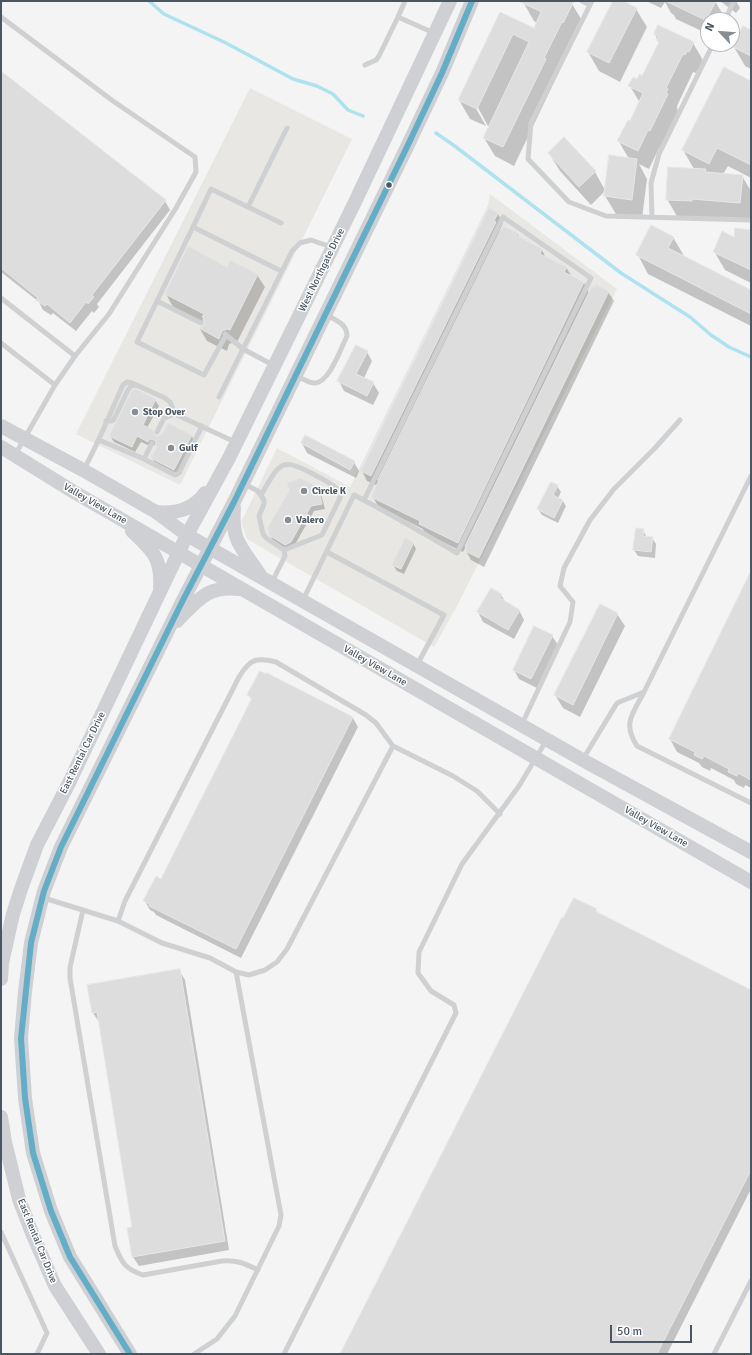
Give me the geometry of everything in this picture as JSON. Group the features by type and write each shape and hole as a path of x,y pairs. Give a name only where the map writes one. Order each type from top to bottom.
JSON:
{"main road":[{"name":"West Northgate Drive","path":"187,535 229,458 333,248 450,1"},
{"path":"130,1354 70,1257 51,1211 33,1153 25,1098 21,1038 31,943 43,897 61,847 169,628 244,483 442,73 472,1"},
{"path":"333,248 353,258"},
{"path":"1,426 83,470 156,512 187,535 266,580 583,760 751,852"},
{"name":"Valley View Lane","path":"1,448 202,566 751,882"},
{"path":"156,512 169,513 180,511 191,506 202,498 229,458"},
{"path":"234,502 232,524 235,536 241,550 266,580"},
{"path":"118,517 155,556 159,564 159,593"},
{"name":"East Rental Car Drive","path":"1,979 2,963 13,914 37,845 72,776 187,535"},
{"path":"169,628 205,594 220,588 244,590"},
{"path":"21,889 43,897"},
{"name":"East Rental Car Drive","path":"1,1117 5,1142 19,1199 32,1233 55,1286 99,1354"}],"lane":[{"path":"365,65 376,60 379,56 405,1"},
{"path":"582,1 591,3 531,123 528,159 569,202 606,216 751,220"},
{"path":"729,12 734,1"},
{"path":"1,17 113,101 195,157 196,172 176,208 108,314 75,356 55,385 15,456"},
{"path":"398,17 435,34"},
{"path":"652,217 651,182 659,154 709,52"},
{"path":"248,207 287,128"},
{"path":"274,365 243,349 226,334 204,375 137,342 211,189 281,223"},
{"path":"303,601 354,495 364,500 383,509 457,553 591,278 503,217 364,500"},
{"path":"193,227 281,271"},
{"path":"219,397 292,251 300,243 311,240 333,248"},
{"path":"1,298 75,356"},
{"path":"157,301 201,323"},
{"path":"296,375 313,383 320,382 327,377 347,336 347,331 343,324 326,314"},
{"path":"1,342 55,385"},
{"path":"83,470 99,440 123,385 127,382 165,398 170,402 175,414 236,442"},
{"path":"160,430 164,418 175,414"},
{"path":"522,724 570,622 573,602 560,586 564,568 590,520 614,489 655,448 680,420"},
{"path":"99,440 144,459 176,475 179,473 181,462 190,444 202,426"},
{"path":"144,459 150,446 155,450"},
{"path":"261,494 274,472 281,466 290,464 298,466 335,486 341,493 322,535 284,550"},
{"path":"751,476 629,722 630,736 637,746 751,803"},
{"path":"244,483 255,488 264,500 259,516 263,534 266,538 284,550 285,556 266,580"},
{"path":"327,552 444,615 417,665"},
{"path":"118,921 125,901 239,677 251,662 261,658 276,662 366,715 376,723 393,746 453,776 477,791 500,814"},
{"path":"583,760 616,703 644,692"},
{"path":"284,1354 456,1013 454,1005 431,991 418,972 419,952 462,864 500,814 548,739"},
{"path":"43,897 118,921 162,943 210,958 236,972 249,975 265,970 277,962 287,949 393,746"},
{"path":"83,910 70,967 70,978 115,1246 119,1256 125,1266 132,1271 143,1275 234,1260 258,1270"},
{"path":"194,1354 217,1338 234,1316 279,1226 281,1215 236,972"},
{"path":"1,1232 47,1333 37,1354"},
{"path":"714,1354 751,1281"}],"shaded area":[{"path":"250,88 352,139 180,485 76,434"},
{"path":"490,194 617,289 456,608 434,647 247,539 241,522 277,448 350,487 488,205"}],"building":[{"path":"518,1 574,1 544,58 546,59 503,147 483,138 529,42 513,34 477,109 458,100 500,12 534,28 541,12"},
{"path":"613,1 623,1 637,8 609,63 587,52"},
{"path":"666,1 716,1 710,12 700,12 700,17"},
{"path":"658,25 694,42 689,52 687,51 685,55 683,54 666,88 668,89 666,93 668,94 650,131 648,130 638,151 617,141 628,120 630,121 643,93 628,86 633,77 637,79 639,74 642,76 659,42 656,40 658,36 654,34"},
{"path":"743,26 751,30 751,56 740,50 740,32"},
{"path":"724,67 751,81 751,165 717,148 709,164 682,150"},
{"path":"1,71 166,200 92,295 94,297 88,304 86,302 70,323 47,304 45,306 36,300 38,298 1,268"},
{"path":"564,137 596,171 579,187 548,153"},
{"path":"609,155 637,159 632,200 604,196"},
{"path":"668,167 706,169 705,172 743,175 740,203 692,199 692,201 666,200"},
{"path":"489,208 498,213 494,221 496,222 371,476 361,471"},
{"path":"651,225 674,237 668,248 751,290 751,314 636,255"},
{"path":"503,226 518,233 516,235 542,249 540,254 567,267 564,272 584,282 458,543 419,524 420,521 371,497"},
{"path":"735,228 751,230 751,270 713,252 722,231 734,237"},
{"path":"188,246 227,267 230,260 258,274 230,330 227,329 222,331 219,339 199,328 205,324 203,320 204,317 202,317 204,314 165,294"},
{"path":"595,284 609,291 479,558 465,551 465,546 592,286 594,287"},
{"path":"356,345 368,351 356,374 374,382 367,396 337,381"},
{"path":"136,389 156,399 143,425 153,430 155,435 162,435 168,423 192,435 174,470 151,458 157,446 155,445 156,442 154,440 150,439 148,442 137,436 132,447 109,436 131,392"},
{"path":"305,435 355,461 350,470 301,443"},
{"path":"301,478 318,487 322,504 311,506 291,542 285,545 269,535 268,527 289,491 287,483"},
{"path":"551,482 558,485 553,495 563,500 554,518 537,509"},
{"path":"636,528 644,529 643,536 653,537 651,552 633,550"},
{"path":"405,538 414,542 401,569 392,565"},
{"path":"751,571 751,780 738,773 737,776 728,772 729,769 704,756 702,759 694,755 695,752 669,739"},
{"path":"491,588 502,594 500,598 520,610 508,630 477,612"},
{"path":"600,604 618,613 573,705 554,695"},
{"path":"534,626 553,635 531,679 513,670"},
{"path":"260,671 266,674 267,673 353,717 236,949 149,906 150,904 143,901 156,876 161,879 252,698 247,695"},
{"path":"574,898 597,909 595,911 751,990 751,1170 657,1354 340,1354 562,917 563,918"},
{"path":"180,969 225,1241 132,1257 127,1228 132,1227 97,1012 92,1013 87,985"}],"waterway":[{"path":"149,1 164,14 226,43 293,79 317,86 333,94 348,110 363,116"},
{"path":"436,133 621,273 690,317 711,335 729,347 751,357"}],"transit line":[{"path":"130,1354 70,1257 51,1211 33,1153 25,1098 21,1038 31,943 44,891 61,847 182,602 234,502 406,149 442,73 472,1"}],"place":[{"name":"Stop Over","path":"135,412"},
{"name":"Gulf","path":"171,448"},
{"name":"Circle K","path":"304,491"},
{"name":"Valero","path":"288,520"}]}
